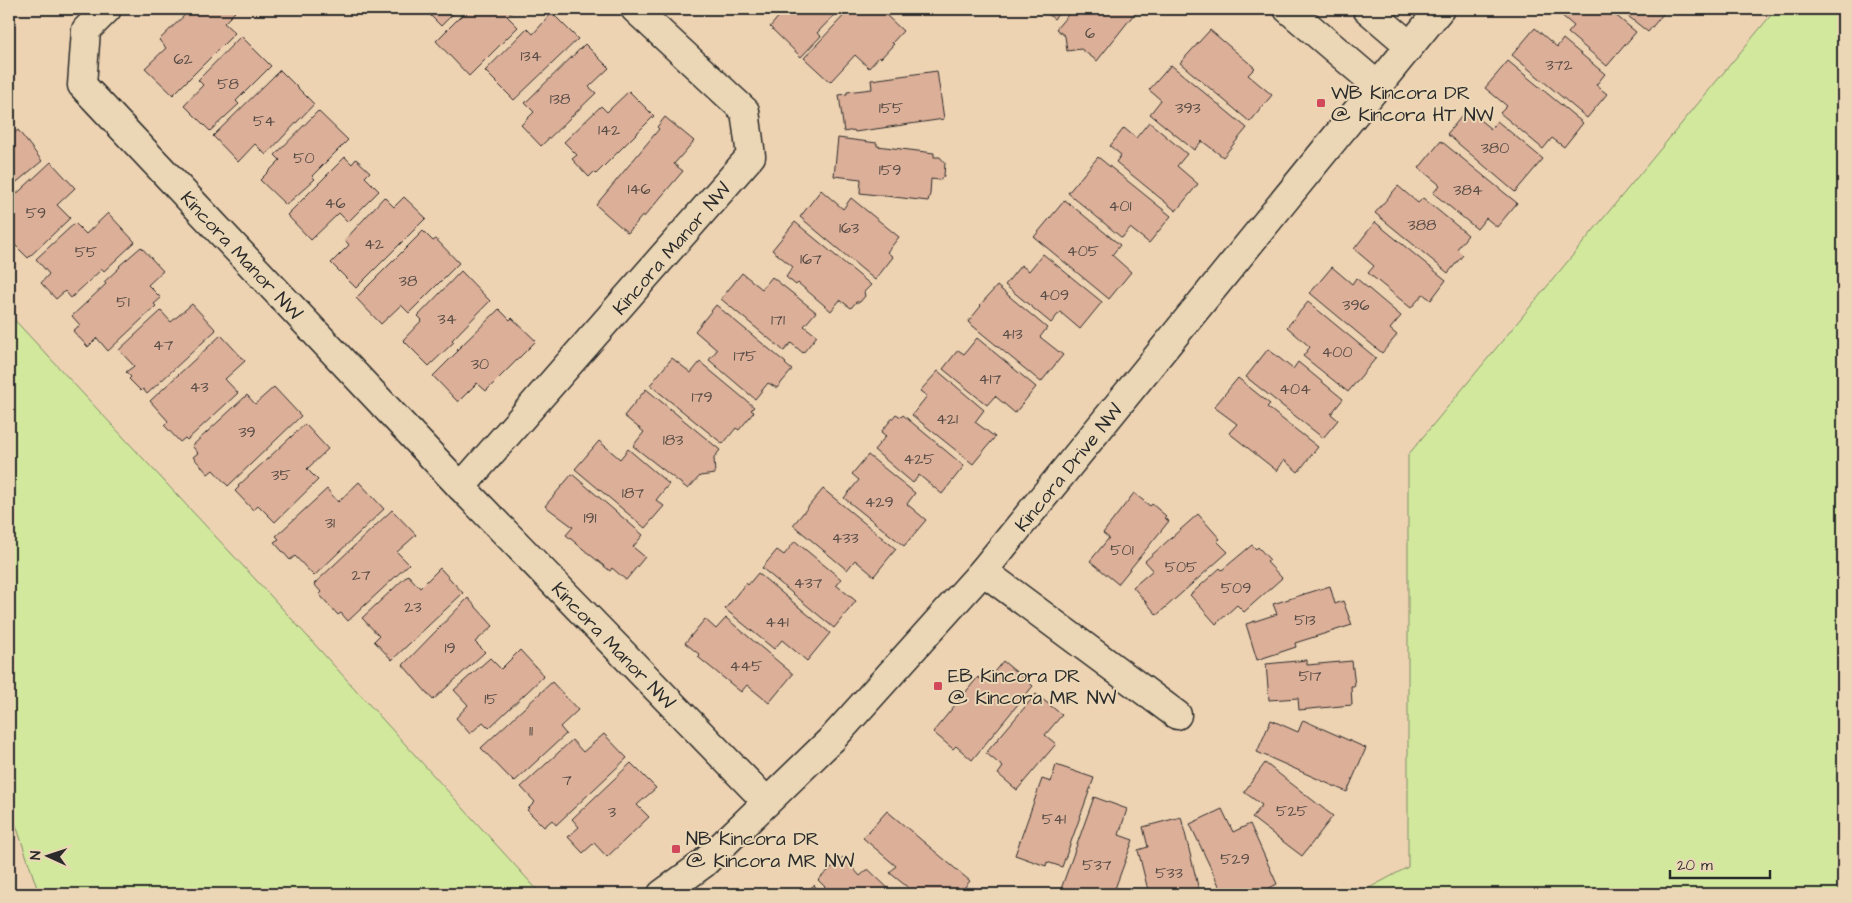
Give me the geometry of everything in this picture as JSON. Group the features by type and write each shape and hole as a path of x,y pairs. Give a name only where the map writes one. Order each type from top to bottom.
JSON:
{"street":[{"name":"Kincora Manor NW","path":"107,9 86,30 82,85 461,487 767,802"},
{"name":"Kincora Manor NW","path":"461,487 751,156 745,111 635,9"},
{"path":"1288,9 1378,86"},
{"path":"1367,9 1409,45"},
{"name":"Kincora Drive NW","path":"662,894 703,864 833,738 984,571 1440,9"},
{"path":"984,571 1177,715"}],"green space":[{"path":"1776,9 1843,9 1843,894 1358,894 1408,867 1408,455"},
{"path":"9,314 269,594 541,894 39,894 11,810 9,809"}],"building":[{"path":"191,9 231,9 235,12 224,23 235,33 173,95 145,68 166,48 159,40"},
{"path":"424,9 458,9 441,26"},
{"path":"468,9 515,9 507,16 518,27 469,76 436,41"},
{"path":"785,9 840,9 817,33 821,36 801,57 770,27"},
{"path":"850,9 890,9 885,14 903,31 892,43 894,44 869,68 855,55 830,82 804,58"},
{"path":"1042,9 1063,9 1054,19"},
{"path":"1073,9 1138,9 1097,61 1081,49 1067,51 1065,36 1056,29"},
{"path":"1554,9 1608,9 1636,32 1607,66 1568,33 1574,26"},
{"path":"1619,9 1656,9 1663,14 1648,32"},
{"path":"552,13 578,39 514,100 485,71 527,28 533,34"},
{"path":"1535,28 1557,47 1563,39 1605,74 1596,85 1607,94 1587,118 1512,55"},
{"path":"1210,30 1255,68 1248,75 1272,95 1250,122 1180,63"},
{"path":"241,36 271,66 236,101 239,104 210,131 184,105 203,85 198,80"},
{"path":"585,44 609,68 589,87 596,93 541,146 521,125 534,112 525,103"},
{"path":"1508,61 1583,123 1564,147 1552,138 1543,149 1500,113 1507,106 1485,88"},
{"path":"1171,65 1247,128 1223,157 1202,141 1194,150 1150,114 1161,100 1149,90"},
{"path":"280,70 314,104 266,155 255,144 238,162 213,136"},
{"path":"937,71 944,119 844,132 839,95 847,94 847,92 872,89 871,80"},
{"path":"629,91 654,116 596,174 594,172 589,177 572,159 577,155 564,142 601,106 607,112"},
{"path":"1467,110 1491,129 1497,121 1543,159 1515,192 1447,134"},
{"path":"318,111 348,140 312,176 315,179 286,205 260,180 280,160 275,155"},
{"path":"665,117 694,141 674,164 683,171 628,233 596,205 659,129 657,127"},
{"path":"1149,122 1187,154 1177,166 1198,184 1176,211 1116,162 1121,155 1110,146 1124,128 1136,138"},
{"path":"18,130 42,161 12,186 9,184 9,138"},
{"path":"838,138 877,143 877,146 934,153 934,157 940,157 945,163 944,176 939,180 931,179 928,201 860,193 861,179 834,176"},
{"path":"1441,141 1517,203 1497,227 1486,218 1477,229 1433,193 1440,185 1419,168"},
{"path":"345,157 352,164 356,159 370,172 365,177 379,191 348,222 339,213 311,240 287,215"},
{"path":"1098,157 1171,216 1149,243 1130,228 1122,238 1068,193"},
{"path":"51,162 75,188 57,205 70,218 28,258 11,241 9,243 9,201"},
{"path":"1398,186 1418,203 1423,198 1468,235 1457,249 1463,255 1448,273 1375,213"},
{"path":"821,190 843,209 851,198 899,237 887,252 893,257 875,280 800,217"},
{"path":"384,197 394,207 404,197 426,218 356,288 331,263 349,245 345,240"},
{"path":"1065,200 1120,245 1112,255 1131,272 1109,299 1034,237"},
{"path":"108,213 135,242 71,298 65,291 56,299 41,283 49,274 36,259 75,223 86,234"},
{"path":"795,222 871,285 864,292 865,296 860,302 856,302 851,308 840,300 831,311 798,283 796,285 786,277 793,267 772,250"},
{"path":"1375,222 1446,280 1431,300 1423,294 1411,308 1368,273 1374,266 1354,249"},
{"path":"423,231 433,241 436,239 459,263 409,313 401,305 381,324 356,298"},
{"path":"141,247 163,271 148,285 161,298 154,304 156,306 108,351 97,338 88,347 73,331 80,325 72,316 106,284 104,282 119,266"},
{"path":"1043,254 1102,302 1080,329 1060,312 1051,323 1005,285 1021,265 1029,271"},
{"path":"1332,267 1352,284 1356,278 1401,316 1390,329 1397,335 1382,353 1310,293"},
{"path":"461,271 490,301 452,340 454,342 429,366 403,340 422,320 418,316"},
{"path":"742,273 762,289 772,277 816,312 804,326 817,336 803,353 791,343 784,351 721,299"},
{"path":"997,286 1047,328 1040,337 1063,355 1041,382 968,322"},
{"path":"1308,302 1376,358 1348,392 1303,356 1310,347 1287,327"},
{"path":"192,304 216,330 147,394 143,389 141,391 129,379 131,377 126,372 134,366 119,350 161,311 171,322"},
{"path":"716,305 792,370 777,388 768,383 755,399 709,360 717,350 695,331"},
{"path":"499,309 510,320 512,318 536,341 486,391 477,383 458,402 433,376"},
{"path":"221,335 245,361 225,379 238,393 187,440 185,438 180,442 164,425 168,421 150,401"},
{"path":"977,338 1036,387 1015,413 995,396 987,405 943,369 958,350 964,354"},
{"path":"1268,349 1293,369 1298,362 1343,399 1331,414 1338,420 1323,438 1246,377"},
{"path":"672,358 691,373 700,362 754,407 751,410 754,412 739,430 736,428 723,444 650,385"},
{"path":"938,371 984,410 975,422 995,437 973,464 912,415 927,396 920,391"},
{"path":"1238,378 1270,404 1267,407 1318,447 1298,472 1284,460 1277,471 1229,433 1237,424 1214,407"},
{"path":"274,387 301,416 228,486 213,470 208,474 193,457 198,453 192,446 247,395 255,404"},
{"path":"646,389 720,450 714,458 715,474 700,476 688,489 633,446 644,432 624,416"},
{"path":"896,414 901,417 903,415 964,466 942,494 919,475 913,483 874,450 886,436 881,432"},
{"path":"305,424 328,449 307,469 318,480 275,522 258,505 253,510 235,491 238,486"},
{"path":"599,441 620,459 628,449 669,484 656,500 664,506 645,528 575,469"},
{"path":"868,455 915,493 907,504 926,520 904,546 844,498 859,480 852,474"},
{"path":"572,474 643,535 633,547 645,557 626,580 612,568 610,571 566,535 573,527 545,506"},
{"path":"359,482 384,509 314,576 295,556 290,560 274,542 279,539 276,536 327,489 338,502"},
{"path":"823,489 896,549 874,576 855,560 847,570 793,525"},
{"path":"1134,493 1150,506 1152,504 1169,521 1118,584 1090,561 1109,538 1103,533"},
{"path":"392,510 416,535 397,552 409,564 348,621 341,613 338,615 319,594 321,592 314,584"},
{"path":"1198,514 1220,539 1217,541 1228,552 1157,615 1133,587 1153,570 1145,561"},
{"path":"795,541 841,579 836,585 856,601 834,628 762,568 777,550 784,555"},
{"path":"1252,545 1256,549 1258,547 1270,560 1267,562 1282,578 1244,612 1237,605 1216,624 1190,595 1220,568 1222,570"},
{"path":"440,568 463,593 392,660 374,641 379,636 362,618 408,575 420,588"},
{"path":"758,573 830,633 807,661 782,640 774,649 725,609 746,583 748,585"},
{"path":"1330,586 1335,604 1343,601 1352,625 1295,643 1296,647 1257,660 1246,624 1277,614 1273,604"},
{"path":"468,598 493,626 475,642 485,652 433,700 403,665"},
{"path":"726,618 793,674 769,703 747,685 741,692 698,657 700,655 685,643 705,619 716,629"},
{"path":"520,650 544,676 489,728 483,722 470,734 456,718 468,705 454,690 490,658 501,669"},
{"path":"1307,660 1307,665 1352,661 1355,686 1351,686 1352,705 1299,710 1298,698 1269,700 1266,664"},
{"path":"1003,661 1033,686 972,760 956,746 953,749 933,732 978,677 985,683"},
{"path":"552,682 578,710 560,727 566,734 514,782 481,748"},
{"path":"1036,694 1062,715 1045,735 1056,744 1017,790 998,774 1003,767 986,753"},
{"path":"1271,720 1298,732 1303,720 1366,748 1347,792 1257,752"},
{"path":"604,734 627,758 556,825 552,820 544,827 527,810 535,802 521,787 572,740 583,752"},
{"path":"631,763 656,788 637,805 649,817 607,857 594,843 583,853 568,837 579,827 572,819"},
{"path":"1265,763 1333,816 1302,856 1252,818 1262,805 1244,792"},
{"path":"1056,765 1094,778 1062,867 1047,862 1046,866 1015,855 1042,779 1051,782"},
{"path":"1094,797 1127,809 1119,835 1133,840 1113,894 1072,894 1061,889"},
{"path":"1222,809 1233,832 1250,824 1277,884 1260,894 1223,894 1190,824"},
{"path":"887,811 970,881 959,894 916,894 890,873 896,866 863,838"},
{"path":"1181,817 1200,894 1149,894 1138,850 1148,847 1143,827"},
{"path":"843,857 860,876 868,869 894,894 832,894 818,880"},
{"path":"814,885 822,894 804,894"}],"place":[{"name":"WB Kincora DR @ Kincora HT NW","path":"1321,103"},
{"name":"EB Kincora DR @ Kincora MR NW","path":"938,686"},
{"name":"NB Kincora DR @ Kincora MR NW","path":"676,849"}]}
